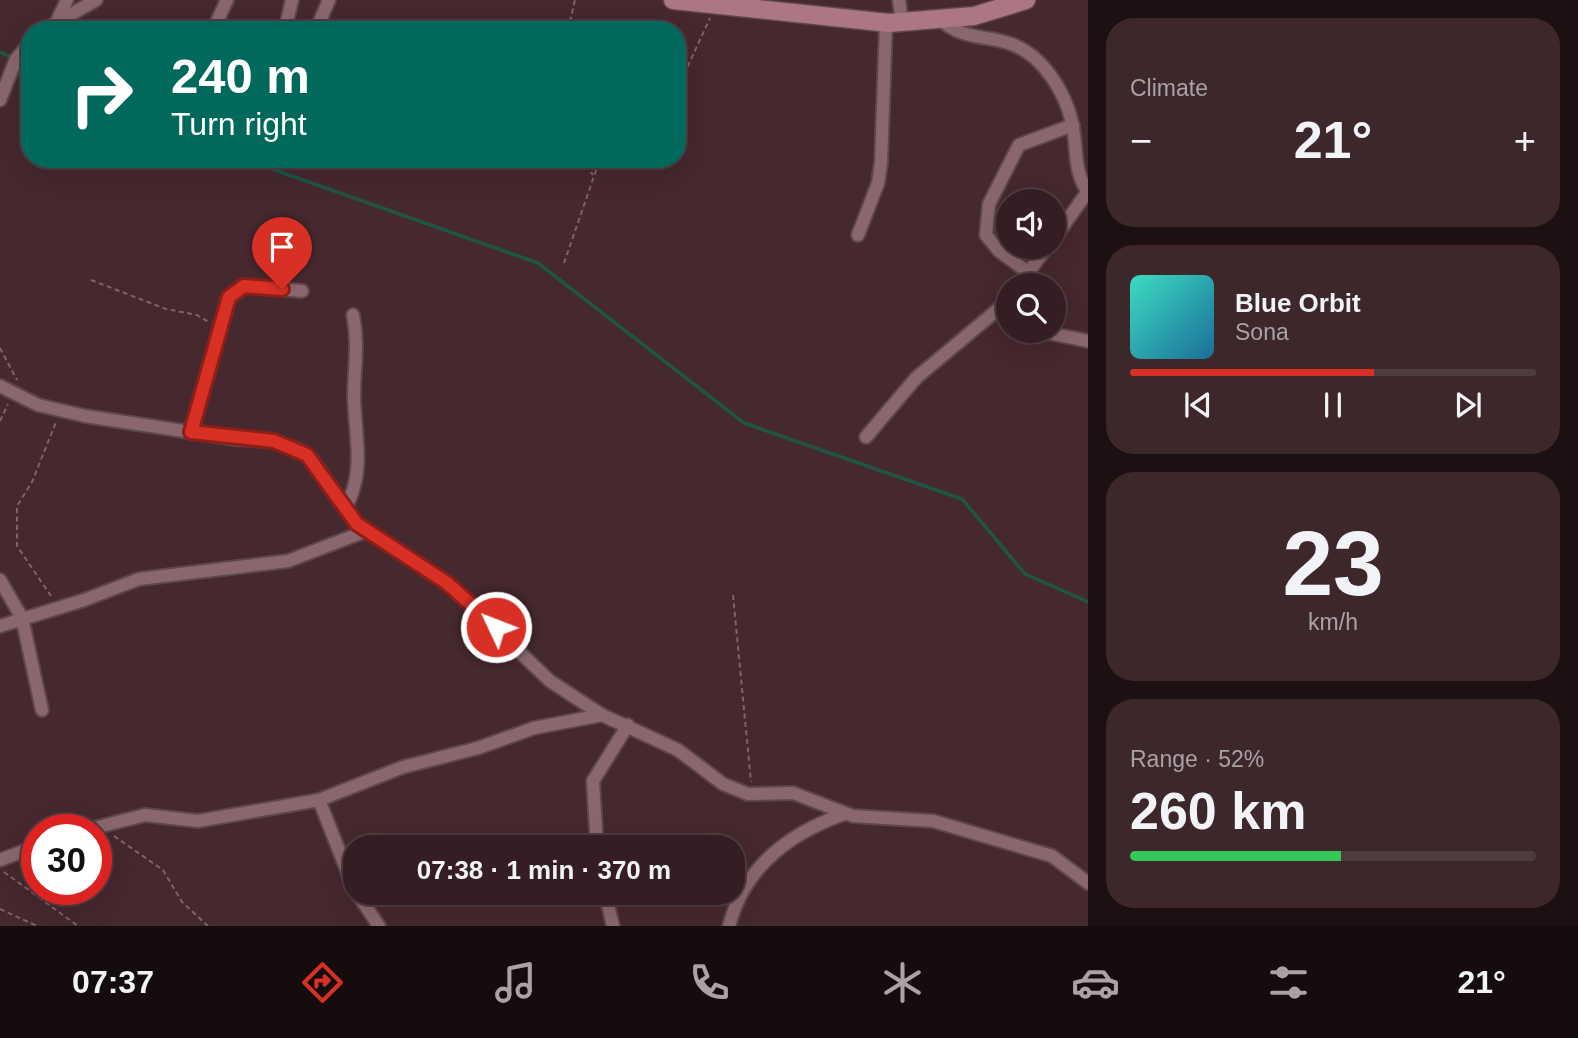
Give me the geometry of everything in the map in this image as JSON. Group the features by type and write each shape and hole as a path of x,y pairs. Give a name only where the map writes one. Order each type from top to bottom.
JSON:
{"street":[{"path":"57,21 67,0"},
{"path":"57,21 96,0"},
{"path":"217,21 227,0"},
{"path":"287,21 292,0"},
{"path":"320,21 329,0"},
{"path":"673,0 894,23 942,21 974,16 1026,0"},
{"path":"858,235 878,183 894,23 899,0"},
{"path":"942,21 960,34 1013,42 1026,50 1056,85 1073,125 1080,178 1088,191 1066,222"},
{"path":"0,100 16,59 21,53"},
{"path":"1038,259 1028,272 999,251 986,235 989,204 1019,145 1073,125"},
{"path":"191,432 218,328 229,297 244,286 302,290"},
{"path":"866,437 916,378 996,311"},
{"path":"345,509 359,472 354,399 358,349 353,315"},
{"path":"1066,337 1088,341"},
{"path":"0,386 27,400 61,410 191,432 274,441 297,449 314,462 345,509 366,531 447,583 531,666 602,715 678,750 723,785 751,794 793,793 845,814 876,820 933,821 1052,856 1088,883"},
{"path":"0,626 84,600 139,579 288,561 366,531"},
{"path":"0,580 22,618 42,710"},
{"path":"112,822 145,815 198,821 218,819 318,800 403,767 478,748 534,728 602,715"},
{"path":"596,835 593,781 628,725"},
{"path":"318,800 343,861"},
{"path":"729,926 735,906 744,890 786,841 845,814"},
{"path":"0,860 21,852"},
{"path":"365,905 379,926"},
{"path":"607,905 613,926"}],"path":[{"path":"570,21 575,0"},
{"path":"686,65 704,35 715,4"},
{"path":"587,168 593,176"},
{"path":"564,263 596,168"},
{"path":"91,280 171,311 197,315 218,328"},
{"path":"0,348 27,400"},
{"path":"0,421 13,393"},
{"path":"58,606 21,554 16,539 18,503 32,482 61,410"},
{"path":"733,595 750,751 751,794"},
{"path":"112,839 160,867 181,902 208,926"},
{"path":"0,869 78,926"},
{"path":"0,909 37,926"}],"waterway":[{"path":"0,52 21,62"},
{"path":"269,168 538,263 744,423 962,499 1025,574 1088,602"}],"route":[{"path":"282,289 244,286 234,290 229,297 223,310 191,432 236,439 274,441 307,455 357,524 447,583 496,627"}]}
